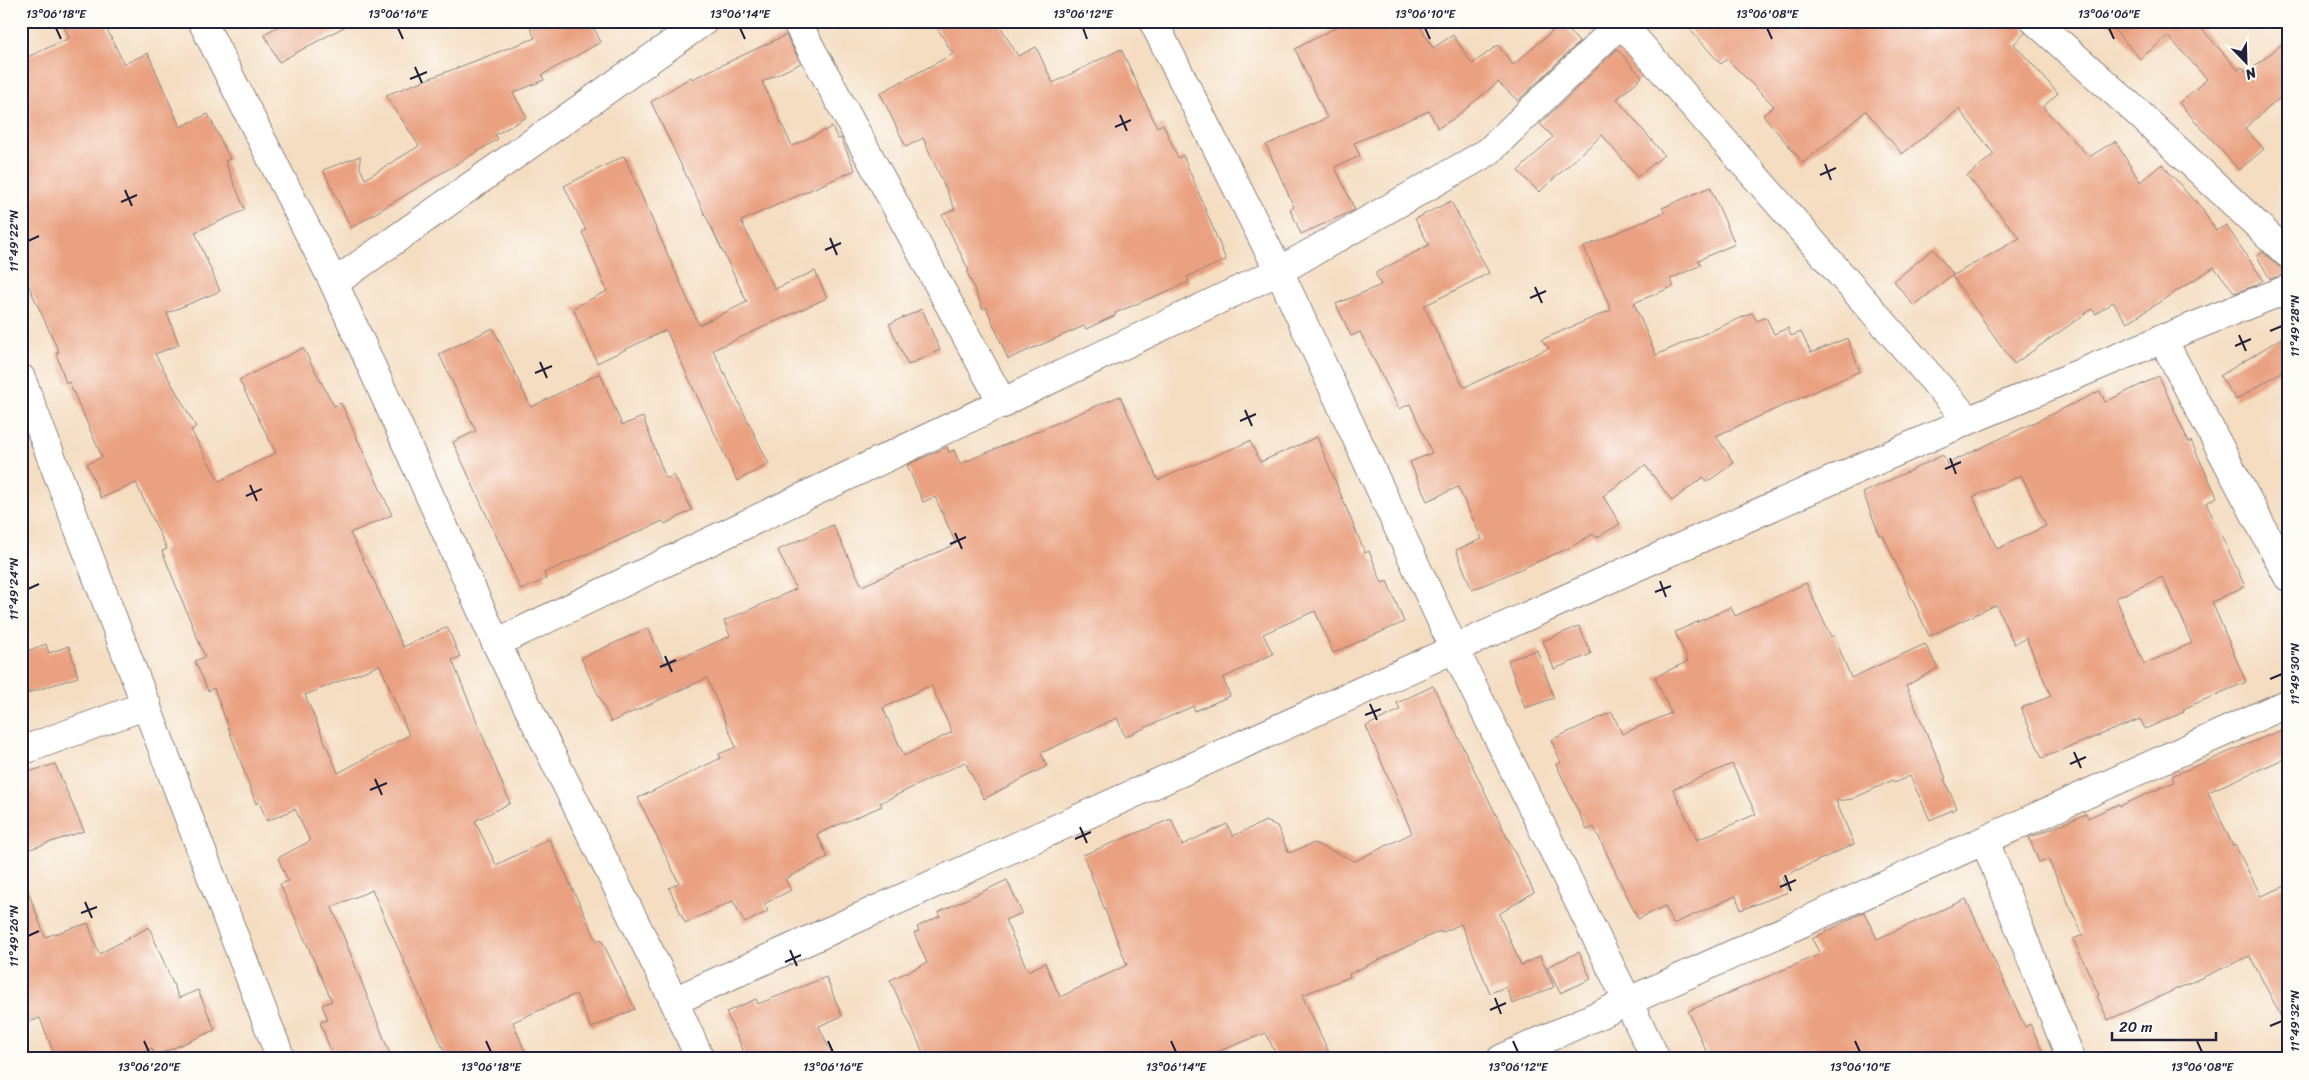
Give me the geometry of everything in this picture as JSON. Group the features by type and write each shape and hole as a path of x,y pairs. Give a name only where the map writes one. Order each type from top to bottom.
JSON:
{"street":[{"path":"202,21 334,283 496,644 674,1000 700,1059"},
{"path":"334,283 704,21"},
{"path":"796,21 1003,404"},
{"path":"1153,21 1279,272 1454,648 1656,1059"},
{"path":"2035,21 2136,111 2288,254"},
{"path":"496,644 1279,272 1488,152 1622,23 1968,420"},
{"path":"674,1000 1454,648 1968,420 2162,338 2288,289"},
{"path":"2162,338 2288,577"},
{"path":"21,378 281,1059"},
{"path":"1501,1059 2288,703"},
{"path":"21,751 147,705"},
{"path":"1985,841 2071,1059"}],"building":[{"path":"62,21 103,21 124,64 148,53 180,127 208,114 230,159 225,161 245,210 195,232 220,291 167,313 179,345 155,354 196,427 191,430 219,481 276,453 239,380 303,348 334,406 341,403 392,515 350,533 374,581 403,647 447,627 460,657 452,660 510,803 475,821 496,865 549,839 597,941 601,939 635,1009 591,1028 576,994 513,1022 528,1059 448,1059 372,890 332,907 392,1059 334,1059 320,1022 328,1020 322,1005 332,1001 280,884 288,881 278,858 310,841 295,809 267,821 259,802 256,804 214,688 208,691 195,661 205,657 162,551 167,549 136,483 101,498 87,464 102,457 69,382 66,383 56,353 59,352 21,269 21,60 69,38","holes":["380,665 409,735 338,773 305,695"]},
{"path":"288,21 355,21 279,62 264,34"},
{"path":"527,21 590,21 601,42 542,75 544,80 513,93 527,117 495,135 498,139 351,228 323,170 360,156 360,168 365,179 419,146 386,95 535,38"},
{"path":"933,21 997,21 1018,56 1036,47 1053,83 1121,49 1157,127 1163,124 1178,158 1183,155 1226,260 1187,277 1189,282 1115,313 1116,315 1086,329 1084,326 1008,359 986,307 983,309 967,272 969,271 942,215 955,209 923,138 906,147 880,93 953,54"},
{"path":"1348,21 1417,21 1433,48 1453,35 1472,64 1498,45 1513,65 1562,23 1579,42 1518,101 1498,82 1456,117 1438,128 1429,111 1354,143 1360,156 1335,167 1355,210 1301,234 1290,209 1294,207 1266,145 1327,118 1295,49"},
{"path":"1682,21 2020,21 2025,33 2014,44 2058,93 2043,107 2089,157 2115,141 2140,182 2162,164 2195,202 2197,201 2216,231 2226,225 2263,280 2256,285 2235,293 2214,267 2127,323 2113,302 2096,314 2092,309 2014,364 1952,276 2020,238 1967,176 1994,154 1959,109 1902,154 1866,111 1803,163 1763,115 1774,106 1727,59 1721,64"},
{"path":"2107,21 2195,21 2238,70 2242,67 2247,73 2288,39 2288,91 2245,128 2264,149 2239,170 2179,103 2207,79 2168,36 2140,59"},
{"path":"786,35 801,63 762,82 792,146 832,127 838,139 841,138 855,170 741,221 775,289 815,271 827,298 713,350 769,464 737,481 666,330 597,363 573,308 607,291 582,232 586,230 564,186 624,156 699,325 747,302 651,102 691,77 692,79"},
{"path":"1617,49 1642,77 1617,99 1664,155 1637,177 1602,135 1539,192 1518,171 1553,137 1540,124"},
{"path":"1710,187 1735,244 1698,260 1701,265 1670,279 1674,286 1634,303 1656,355 1752,313 1757,321 1766,317 1774,334 1788,328 1791,336 1801,332 1811,353 1847,338 1860,371 1716,436 1734,463 1707,482 1703,477 1672,501 1645,465 1603,496 1620,524 1596,538 1593,534 1569,548 1472,590 1456,550 1482,539 1458,487 1427,501 1410,462 1432,453 1410,404 1399,409 1360,332 1351,336 1336,304 1381,285 1375,273 1429,245 1415,219 1451,201 1489,273 1424,306 1465,387 1549,348 1541,340 1611,310 1584,247 1665,212 1662,208"},
{"path":"1933,249 1953,274 1914,306 1894,281"},
{"path":"2263,252 2278,266 2288,269 2288,274 2270,279 2257,256"},
{"path":"922,309 940,350 908,365 889,324"},
{"path":"493,328 531,407 600,373 622,425 643,417 666,479 674,475 692,510 665,524 663,521 544,573 546,579 521,590 453,442 476,431 439,354"},
{"path":"2288,334 2288,368 2236,400 2220,376"},
{"path":"2159,376 2189,443 2191,441 2217,497 2206,503 2245,586 2212,602 2246,682 2183,709 2184,712 2145,729 2140,719 2042,758 2021,708 2051,696 2026,638 2014,644 1996,605 1929,636 1883,535 1880,536 1863,493 1943,455 1947,464 2100,391 2105,402","holes":["2021,475 2046,526 1997,549 1973,497","2162,577 2192,643 2144,664 2116,598"]},
{"path":"1120,396 1158,480 1250,441 1260,462 1317,437 1365,553 1369,551 1382,583 1387,581 1404,622 1333,653 1315,611 1263,634 1273,654 1223,678 1230,696 1195,711 1193,706 1125,737 1117,718 1041,753 1047,766 984,799 965,762 880,803 882,806 817,834 828,857 785,879 791,890 764,904 768,911 745,923 733,901 685,923 669,888 679,883 638,798 721,758 719,754 736,747 707,678 611,722 581,658 648,628 665,665 730,636 724,621 796,589 778,550 833,525 862,586 956,544 935,497 923,502 907,465 947,447 949,452 954,450 960,464","holes":["931,685 952,732 904,756 883,708"]},
{"path":"1806,583 1831,637 1834,635 1851,678 1925,644 1938,668 1906,686 1957,808 1930,820 1910,776 1894,783 1893,780 1852,799 1836,801 1854,844 1782,877 1788,892 1741,910 1736,896 1673,924 1665,906 1638,919 1594,827 1587,830 1556,764 1561,762 1551,740 1612,712 1622,734 1671,713 1655,677 1688,661 1675,632 1731,607 1735,616","holes":["1732,764 1756,814 1697,840 1673,789"]},
{"path":"1579,626 1591,654 1554,669 1543,641"},
{"path":"46,644 49,653 69,646 78,677 21,695 21,653"},
{"path":"1537,650 1554,698 1525,708 1508,660"},
{"path":"1433,686 1534,892 1499,914 1521,965 1540,956 1554,987 1513,1004 1506,987 1490,993 1461,924 1441,933 1440,931 1349,974 1350,977 1302,995 1332,1059 1278,1059 1266,1033 1199,1059 926,1059 890,980 927,963 914,933 919,931 917,927 940,916 939,912 1007,880 1022,913 1005,920 1028,971 1045,963 1060,997 1127,965 1083,855 1171,819 1182,845 1227,824 1233,836 1266,821 1277,826 1289,853 1314,843 1355,861 1412,833 1366,726 1400,710 1397,703"},
{"path":"2288,727 2288,757 2208,792 2233,846 2235,845 2261,896 2288,885 2288,1030 2250,956 2108,1020 2097,996 2099,995 2073,939 2083,935 2048,859 2039,862 2029,838 2086,814 2088,818 2119,804 2120,806 2174,782 2172,776"},
{"path":"55,764 84,831 21,852 21,774"},
{"path":"24,880 45,937 88,923 99,954 149,927 179,998 198,990 215,1030 155,1056 152,1048 125,1059 56,1059 40,1018 21,1025 21,881"},
{"path":"1966,899 2025,1027 2030,1024 2046,1059 1710,1059 1688,1011 1820,954 1812,939 1864,912 1877,939"},
{"path":"1579,952 1591,979 1560,993 1547,967"},
{"path":"826,977 842,1016 819,1026 834,1059 747,1059 726,1012 756,999 758,1004"}]}
